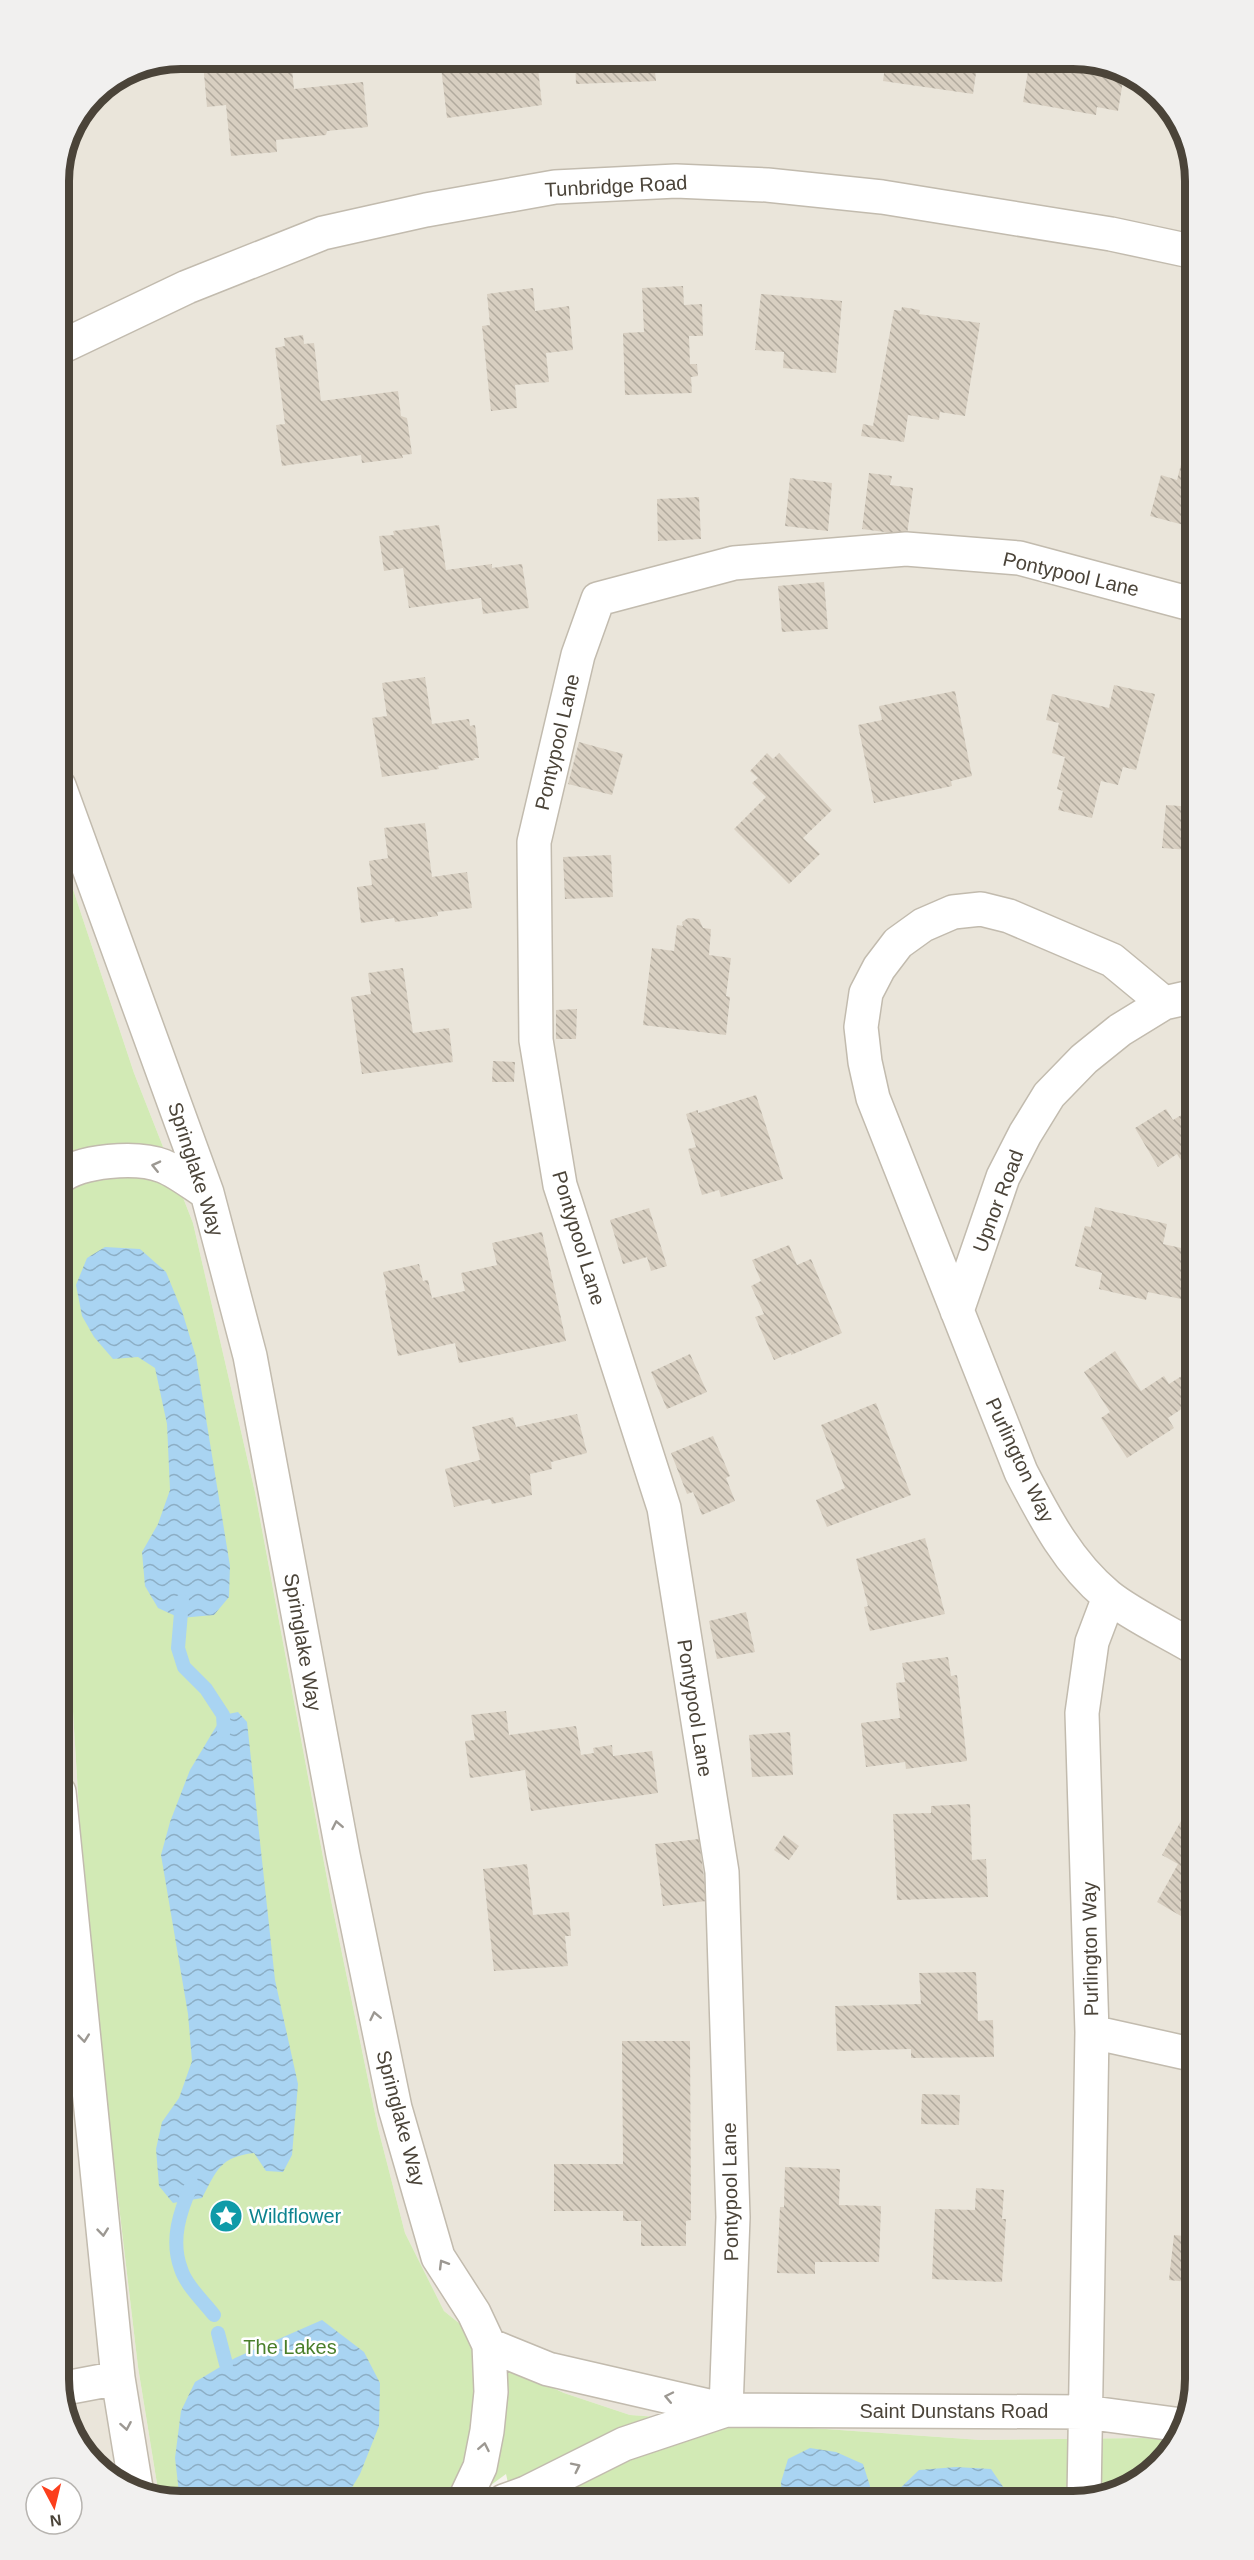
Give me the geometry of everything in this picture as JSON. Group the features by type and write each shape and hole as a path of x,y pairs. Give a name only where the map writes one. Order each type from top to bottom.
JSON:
{"street":[{"name":"Tunbridge Road","path":"69,343 187,287 323,232 426,210 555,187 676,181 767,185 882,197 1111,234 1185,250"},
{"name":"Pontypool Lane","path":"726,2410 733,2217 722,1872 664,1508 560,1185 536,1040 534,842 578,655 598,599 734,563 906,549 1018,558 1185,602"},
{"name":"Springlake Way","path":"69,814 207,1193 250,1356 343,1855 395,2109 438,2257 474,2313 489,2345 491,2392 487,2431 480,2467 469,2491"},
{"name":"Purlington Way","path":"1084,2491 1092,2032 1082,1713 1092,1642 1109,1597 1071,1560 1046,1520 1021,1472 882,1124 865,1062 861,1027 866,993 879,968 898,943 923,925 953,912 981,909 1020,920 1112,960 1164,1003"},
{"name":"Upnor Road","path":"957,1311 1003,1177 1048,1095 1084,1059 1120,1030 1164,1003 1185,998"},
{"path":"69,1172 80,1166 126,1160 162,1166 207,1193"},
{"path":"1109,1597 1185,1642"},
{"path":"69,1901 117,2378 135,2481"},
{"path":"1092,2032 1185,2053"},
{"name":"Saint Dunstans Road","path":"489,2345 548,2369 726,2410 1085,2412 1176,2424"},
{"path":"70,2387 117,2378"},
{"name":"Saint Dunstans Road","path":"525,2491 624,2444 726,2410"}],"shaded area":[{"path":"181,69 1081,69 1109,75 1123,81 1152,102 1162,113 1177,138 1183,159 1185,181 1185,2379 1177,2422 1167,2440 1144,2438 981,2440 630,2415 564,2393 522,2374 444,2311 405,2233 378,2128 331,1900 255,1492 193,1223 134,1073 69,877 69,173 75,145 81,131 97,107 107,97 138,77 159,71"},
{"path":"69,1645 80,1827 107,2104 138,2367 158,2489 131,2479 102,2458 92,2447 77,2422 70,2394"}],"green space":[{"name":"The Lakes","path":"69,877 134,1073 193,1223 255,1492 331,1900 378,2128 405,2233 444,2311 522,2374 564,2393 630,2415 981,2440 1144,2438 1167,2440 1152,2458 1129,2476 1116,2483 1081,2491 510,2491 506,2474 483,2491 173,2491 158,2489 138,2367 107,2104 80,1827 69,1645"}],"water":[{"path":"105,1247 140,1249 166,1272 182,1311 196,1357 230,1566 229,1597 214,1615 180,1618 158,1608 145,1586 142,1552 158,1524 170,1490 167,1424 155,1368 138,1357 113,1359 94,1337 82,1316 76,1285 87,1258"},
{"path":"238,1712 247,1722 275,1980 298,2084 292,2155 283,2172 266,2171 254,2153 234,2158 221,2166 202,2198 173,2203 159,2186 156,2149 162,2122 179,2098 192,2061 188,2014 161,1855 170,1822 190,1770 223,1715"},
{"path":"322,2320 364,2352 380,2383 379,2426 360,2474 350,2491 179,2491 175,2458 181,2411 195,2382 235,2358"},
{"path":"810,2448 836,2452 863,2464 870,2491 781,2491 781,2482 788,2459"},
{"path":"956,2467 991,2469 1006,2491 897,2491 919,2470"}],"building":[{"path":"204,69 292,69 294,89 363,82 368,127 327,131 326,135 276,140 277,152 231,156 226,105 207,107"},
{"path":"441,69 538,69 542,105 447,118"},
{"path":"575,69 676,69 676,71 655,72 656,81 576,84"},
{"path":"885,69 977,69 973,94 883,81"},
{"path":"1028,69 1081,69 1109,75 1123,81 1118,111 1097,107 1096,115 1023,102"},
{"path":"683,286 684,305 702,304 703,336 689,336 690,364 697,364 698,376 691,377 692,393 625,395 623,333 644,332 642,288"},
{"path":"533,288 535,311 569,306 573,350 546,353 549,382 515,385 517,408 491,411 482,326 490,325 487,294"},
{"path":"761,294 842,301 836,373 783,368 784,352 755,350"},
{"path":"902,307 920,310 919,314 980,323 965,416 940,412 939,420 908,415 904,442 861,436 863,424 873,426 894,310 901,311"},
{"path":"303,335 304,344 314,343 321,401 398,391 401,416 407,418 412,454 402,455 403,458 362,463 361,455 282,466 276,425 285,424 275,348 285,346 284,338"},
{"path":"1185,449 1185,525 1150,516 1161,475 1177,480"},
{"path":"869,473 892,476 890,485 913,488 907,535 862,529"},
{"path":"790,478 832,483 828,531 785,526"},
{"path":"699,497 701,539 658,541 657,499"},
{"path":"439,525 446,570 492,564 492,568 522,564 529,608 483,614 481,598 409,608 403,568 384,571 379,536 394,535 393,531"},
{"path":"824,582 828,629 782,632 778,586"},
{"path":"425,677 432,724 469,719 470,726 475,725 479,758 438,766 439,769 382,777 372,718 387,716 382,683"},
{"path":"1114,685 1155,694 1136,770 1123,767 1118,785 1101,781 1092,818 1058,810 1063,791 1057,789 1065,757 1052,753 1059,723 1046,720 1052,694 1109,708"},
{"path":"955,691 972,776 951,781 952,786 874,803 858,725 882,720 879,706"},
{"path":"579,742 623,754 612,795 568,784"},
{"path":"767,753 773,759 779,753 832,810 803,838 820,854 789,884 734,829 766,797 752,783 758,778 750,771"},
{"path":"1166,805 1185,806 1185,850 1162,848"},
{"path":"425,823 432,877 467,872 472,908 437,912 438,916 395,922 394,918 361,923 357,887 372,885 369,861 388,858 384,828"},
{"path":"611,855 613,897 565,899 563,857"},
{"path":"688,918 699,919 703,928 711,929 709,955 731,958 726,996 730,997 726,1035 643,1025 652,948 674,951 677,925 683,926 682,922"},
{"path":"403,968 413,1033 449,1028 453,1062 362,1074 351,997 371,994 368,973"},
{"path":"577,1009 576,1039 556,1039 556,1010"},
{"path":"493,1061 515,1062 514,1082 492,1082"},
{"path":"756,1095 783,1179 721,1197 719,1190 702,1195 688,1149 696,1147 686,1114 698,1110 698,1113"},
{"path":"1166,1109 1173,1120 1185,1113 1185,1166 1177,1154 1158,1167 1135,1128"},
{"path":"1095,1207 1167,1224 1163,1244 1185,1249 1185,1300 1148,1292 1146,1300 1099,1289 1102,1273 1075,1266 1085,1226 1091,1227"},
{"path":"649,1208 667,1266 651,1271 647,1257 623,1264 610,1220"},
{"path":"542,1232 566,1341 459,1363 455,1343 398,1356 383,1272 419,1264 423,1281 428,1280 432,1298 465,1291 461,1273 497,1265 492,1243"},
{"path":"789,1245 797,1265 811,1259 842,1333 774,1360 755,1317 764,1314 751,1286 761,1281 752,1260"},
{"path":"1115,1351 1141,1391 1164,1376 1169,1384 1185,1374 1185,1407 1168,1418 1174,1428 1127,1458 1101,1418 1110,1412 1084,1372"},
{"path":"690,1354 707,1392 667,1409 651,1372"},
{"path":"876,1403 911,1495 827,1527 816,1500 845,1488 821,1425"},
{"path":"577,1414 587,1453 551,1462 552,1469 530,1474 532,1495 492,1504 490,1499 454,1507 445,1469 480,1460 472,1427 513,1417 516,1427"},
{"path":"713,1436 730,1476 726,1478 735,1501 702,1515 693,1492 687,1494 671,1453"},
{"path":"925,1538 945,1614 870,1631 864,1607 868,1606 856,1559"},
{"path":"746,1612 755,1652 717,1659 709,1621"},
{"path":"948,1657 951,1676 957,1675 967,1761 906,1769 905,1762 866,1767 861,1723 900,1718 896,1683 905,1682 902,1663"},
{"path":"506,1711 509,1735 576,1726 581,1755 594,1753 593,1748 612,1745 613,1756 652,1751 658,1793 531,1811 525,1770 470,1778 465,1741 475,1740 471,1715"},
{"path":"790,1732 793,1775 752,1777 749,1735"},
{"path":"970,1804 972,1860 986,1859 988,1897 897,1900 893,1814 931,1813 931,1806"},
{"path":"1185,1814 1185,1918 1157,1902 1178,1864 1162,1855"},
{"path":"784,1835 799,1846 789,1860 774,1850"},
{"path":"699,1839 707,1901 663,1906 655,1844"},
{"path":"527,1864 533,1915 569,1912 571,1936 565,1936 568,1966 494,1971 483,1869"},
{"path":"976,1972 978,2021 993,2020 994,2057 911,2058 911,2049 837,2051 835,2006 921,2004 919,1973"},
{"path":"622,2041 690,2041 691,2220 686,2221 686,2246 641,2246 641,2221 623,2221 623,2211 554,2211 554,2164 623,2164"},
{"path":"922,2094 960,2095 959,2125 921,2124"},
{"path":"785,2167 840,2169 839,2205 881,2206 879,2262 815,2262 815,2274 777,2273 780,2207 784,2207"},
{"path":"976,2188 1004,2190 1002,2219 1006,2219 1002,2282 932,2279 935,2209 975,2210"},
{"path":"1174,2235 1185,2236 1185,2282 1169,2280"}],"waterway":[{"path":"182,1601 178,1648 184,1667 206,1689 223,1715 224,1731"},
{"path":"192,2184 178,2226 176,2247 181,2269 187,2281 214,2315"},
{"path":"218,2333 226,2364"}],"place":[{"name":"Wildflower","path":"226,2216"}]}
